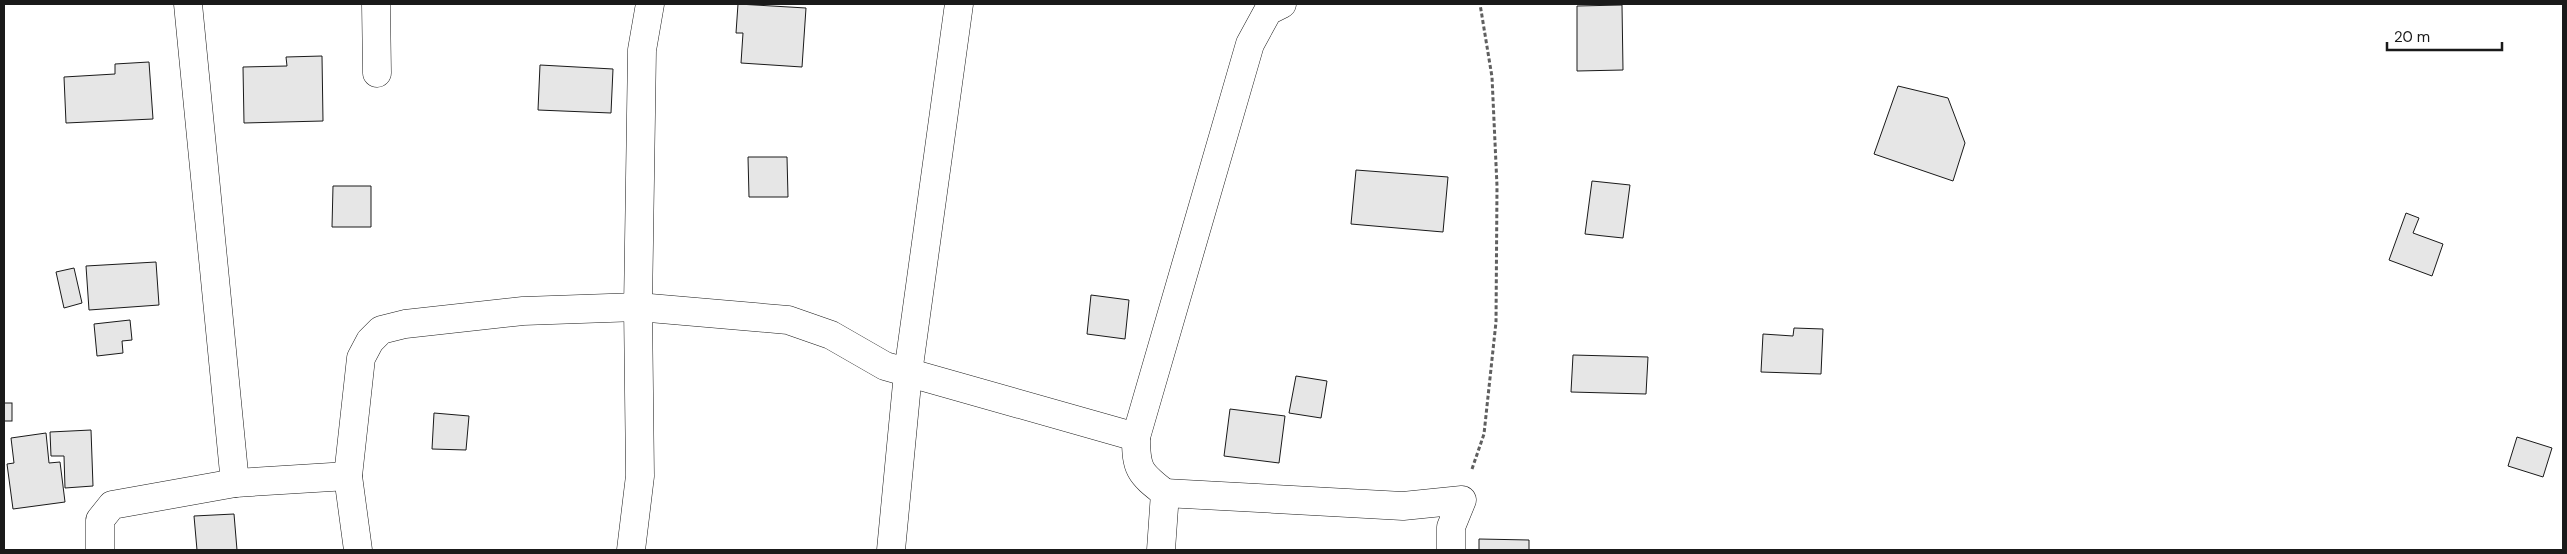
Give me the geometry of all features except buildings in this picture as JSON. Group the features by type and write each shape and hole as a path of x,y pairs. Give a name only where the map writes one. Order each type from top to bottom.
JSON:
{"street":[{"path":"188,4 235,483"},
{"path":"376,4 377,74"},
{"path":"631,550 640,476 638,307 642,50 650,4"},
{"path":"891,550 908,373 959,4"},
{"path":"1282,4 1268,11 1250,44 1136,437 1136,458 1143,476 1165,493 1403,506 1462,500 1451,527 1451,550"},
{"path":"358,550 348,476 361,358 370,340 381,330 404,324 523,311 638,307 788,320 831,335 885,366 1136,437"},
{"path":"100,550 100,520 112,505 235,483 348,476"},
{"path":"1161,550 1165,493"}],"path":[{"path":"1462,500 1484,434 1496,322 1496,146 1492,77 1480,4"}]}
